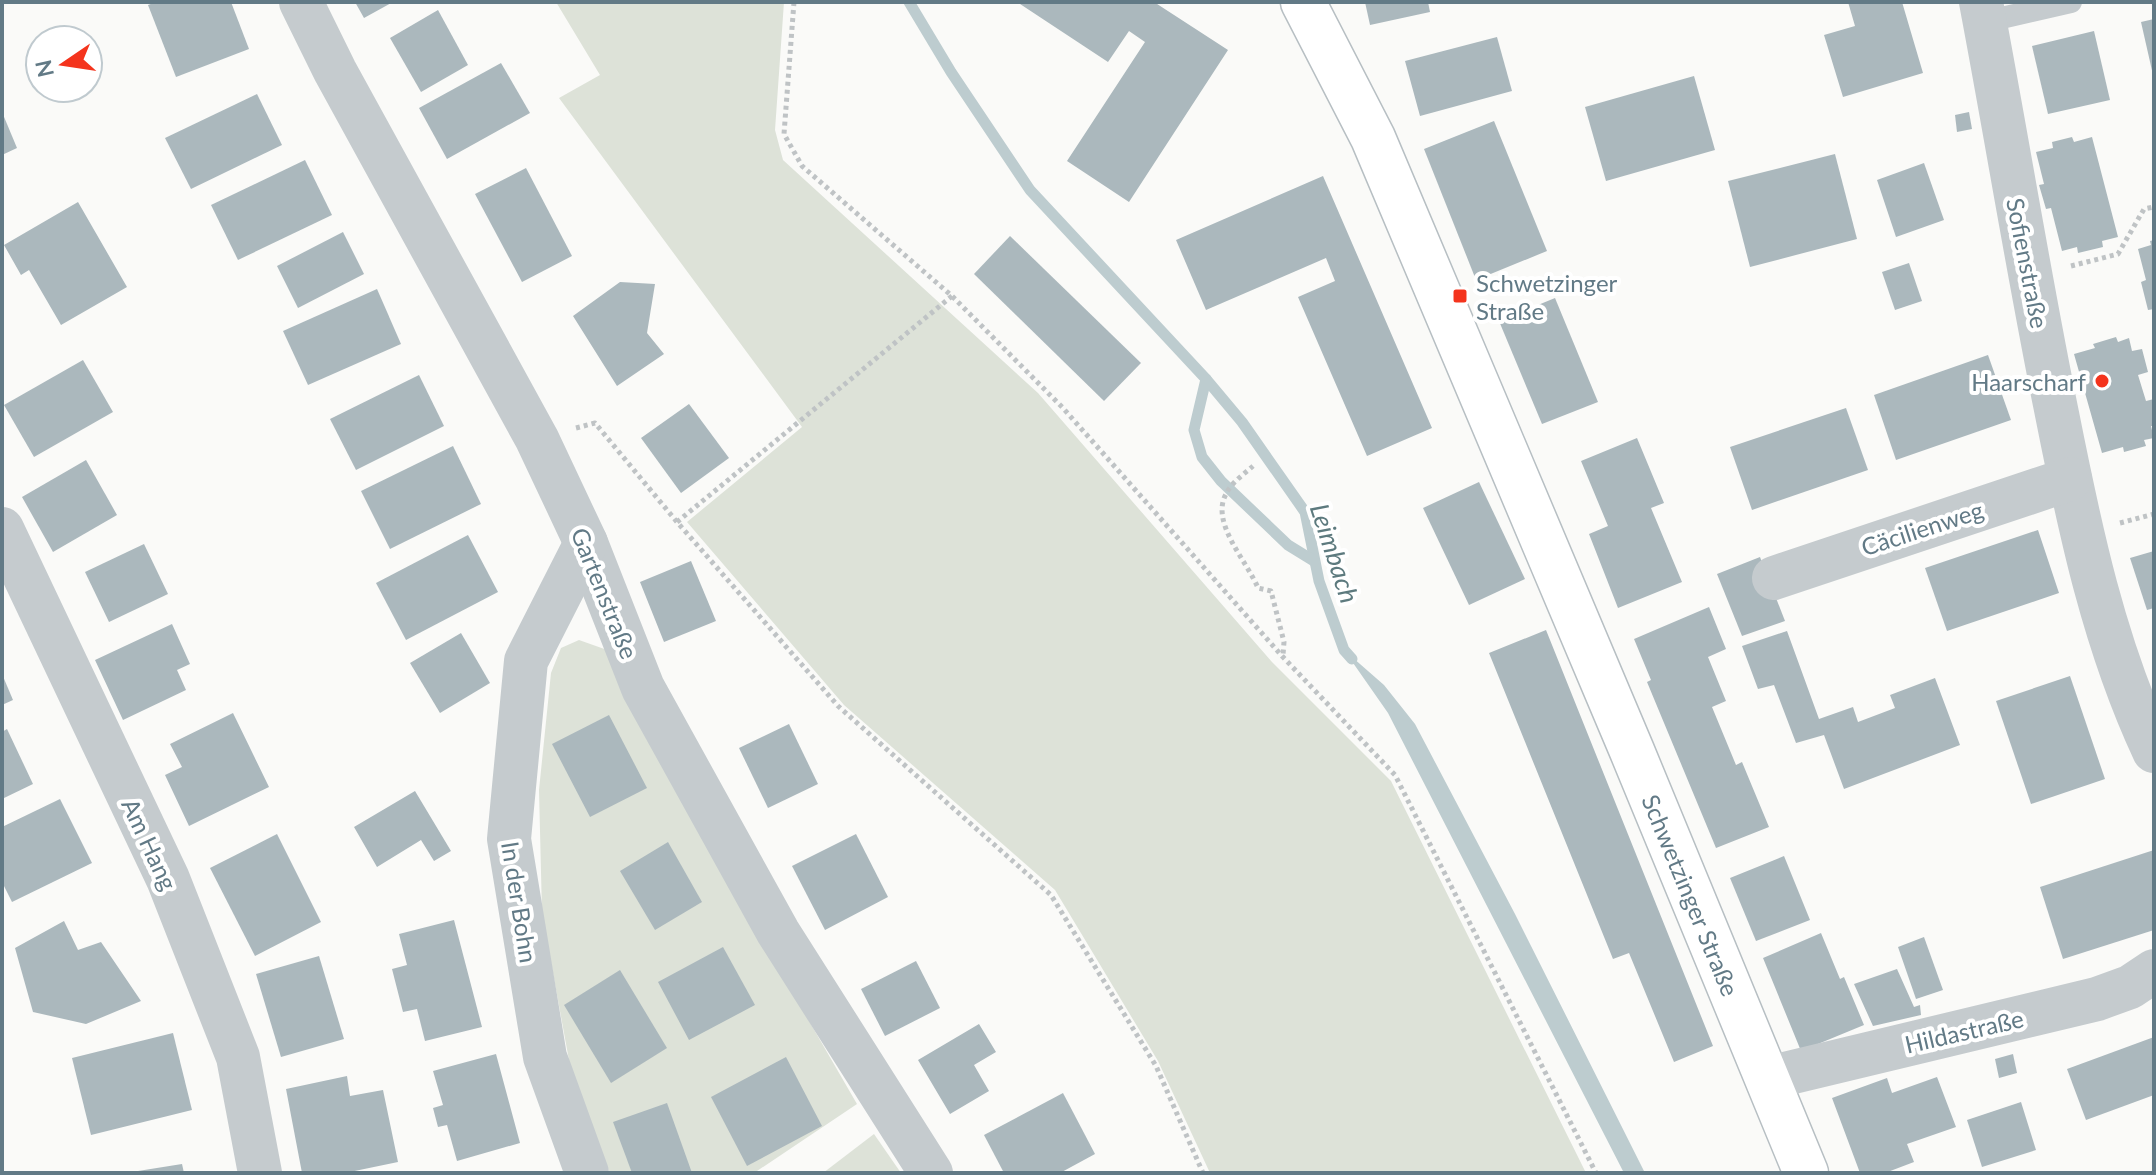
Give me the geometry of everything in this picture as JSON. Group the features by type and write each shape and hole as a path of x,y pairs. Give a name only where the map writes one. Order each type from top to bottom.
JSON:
{"street":[{"name":"Gartenstraße","path":"301,2 342,84 537,439 586,543 651,701 778,932 931,1173"},
{"name":"Schwetzinger Straße","path":"1303,2 1373,138 1806,1173"},
{"name":"Sofienstraße","path":"1982,12 2029,277 2096,594 2133,705 2154,751"},
{"name":"Cäcilienweg","path":"1774,578 2070,479"},
{"name":"Am Hang","path":"2,529 168,879 238,1057 260,1173"},
{"name":"In der Bohn","path":"586,543 526,661 509,839 545,1057 587,1173"},
{"name":"Hildastraße","path":"1768,1078 2097,999 2130,987 2154,971"}],"lane":[{"path":"1982,12 2071,2"}],"path":[{"path":"794,2 784,134 802,166 952,296 1063,408 1282,656 1395,775 1596,1173"},
{"path":"2029,277 2118,254 2144,209 2154,207"},
{"path":"677,522 952,296"},
{"path":"537,439 595,423 838,706 1051,895 1156,1066 1203,1173"},
{"path":"1253,466 1225,495 1222,510 1232,545 1245,560 1258,588 1271,591 1284,642 1282,656"}],"shaded area":[{"path":"556,2 784,2 775,130 783,160 1038,393 1272,662 1391,781 1586,1173 1210,1173 1158,1061 1055,890 844,705 687,522 802,427 559,98 600,75"},
{"path":"579,640 610,651 720,867 857,1104 754,1173 610,1173 573,1082 542,913 539,790 551,673 561,648"},
{"path":"1344,650 1384,685 1415,724 1645,1173 1624,1173 1388,713"},
{"path":"874,1134 901,1173 823,1173"}],"building":[{"path":"156,2 231,2 249,49 176,77 148,5"},
{"path":"355,2 393,2 364,18"},
{"path":"1017,2 1154,2 1228,50 1129,202 1067,161 1145,42 1129,31 1108,62"},
{"path":"1365,2 1428,2 1430,12 1370,25"},
{"path":"1848,2 1902,2 1923,73 1843,97 1824,35 1855,26"},
{"path":"438,10 468,65 421,92 390,38"},
{"path":"2154,19 2154,75 2153,75 2141,22"},
{"path":"2094,31 2110,100 2048,114 2032,46"},
{"path":"1497,37 1512,91 1420,116 1405,61"},
{"path":"501,63 530,113 447,159 419,108"},
{"path":"1694,76 1715,150 1606,181 1585,107"},
{"path":"257,94 282,145 191,189 165,138"},
{"path":"2,112 17,148 2,155"},
{"path":"1969,112 1972,129 1957,132 1955,115"},
{"path":"1494,121 1547,251 1476,280 1424,149"},
{"path":"2072,137 2074,142 2092,137 2118,237 2102,241 2103,247 2078,253 2077,247 2062,251 2051,208 2046,209 2039,185 2044,184 2036,152 2053,148 2052,142"},
{"path":"1835,154 1857,239 1750,267 1728,181"},
{"path":"305,160 332,215 238,260 211,205"},
{"path":"1924,163 1944,220 1896,237 1877,180"},
{"path":"526,168 572,256 522,282 475,194"},
{"path":"1323,176 1432,428 1367,456 1298,297 1335,281 1326,258 1206,310 1176,240"},
{"path":"78,202 127,287 61,325 29,270 21,275 4,245"},
{"path":"343,232 364,274 298,308 277,266"},
{"path":"1010,236 1141,363 1104,401 974,274"},
{"path":"2154,240 2154,309 2148,310 2141,282 2146,280 2138,249 2151,245 2150,241"},
{"path":"1909,263 1922,301 1895,310 1882,272"},
{"path":"620,282 655,284 647,333 664,354 617,386 573,316"},
{"path":"377,289 401,344 308,385 283,331"},
{"path":"1555,298 1598,402 1542,424 1499,321"},
{"path":"2116,337 2118,342 2129,338 2132,351 2142,349 2148,372 2138,375 2146,401 2154,399 2154,426 2151,426 2154,438 2144,440 2146,446 2124,452 2123,447 2102,453 2074,354"},
{"path":"1988,355 2011,420 1896,460 1874,395"},
{"path":"83,360 113,412 34,457 4,405"},
{"path":"419,375 444,426 356,470 330,419"},
{"path":"689,404 729,458 681,493 641,438"},
{"path":"1846,408 1868,470 1752,510 1730,447"},
{"path":"1637,438 1664,503 1651,508 1682,582 1618,608 1589,534 1608,526 1581,461"},
{"path":"453,446 481,504 390,549 361,491"},
{"path":"86,460 117,515 53,552 22,497"},
{"path":"1479,482 1525,579 1469,605 1423,508"},
{"path":"2038,530 2059,593 1947,631 1925,568"},
{"path":"468,535 498,592 406,640 376,583"},
{"path":"144,544 168,594 109,622 85,572"},
{"path":"2154,551 2154,608 2147,610 2130,558"},
{"path":"1760,557 1785,621 1742,636 1717,574"},
{"path":"691,561 716,621 664,642 640,582"},
{"path":"1709,607 1726,649 1708,657 1726,701 1712,707 1736,765 1742,762 1769,827 1716,848 1647,682 1651,680 1634,639"},
{"path":"172,624 190,664 177,670 186,690 123,720 95,660"},
{"path":"1546,630 1713,1046 1674,1062 1629,953 1613,959 1489,653"},
{"path":"1787,631 1819,719 1853,707 1858,722 1895,708 1890,695 1935,678 1960,745 1844,789 1824,735 1796,743 1774,685 1758,689 1742,646"},
{"path":"461,633 490,683 440,713 410,663"},
{"path":"2,674 13,700 2,705"},
{"path":"2070,676 2105,779 2031,804 1996,701"},
{"path":"233,713 269,787 189,826 165,775 182,767 170,744"},
{"path":"609,715 647,788 590,817 552,744"},
{"path":"789,724 818,784 768,808 739,748"},
{"path":"7,729 33,784 2,799 2,732"},
{"path":"415,791 451,851 434,861 421,840 377,867 354,827"},
{"path":"60,799 92,863 12,902 2,882 2,827"},
{"path":"277,834 321,922 255,956 210,868"},
{"path":"856,834 888,897 825,930 792,866"},
{"path":"668,842 702,902 655,930 620,871"},
{"path":"2154,850 2154,930 2063,959 2040,887"},
{"path":"1784,856 1810,920 1756,941 1730,878"},
{"path":"454,920 482,1027 425,1041 417,1009 403,1012 392,969 407,965 399,934"},
{"path":"64,921 78,950 101,942 141,1001 86,1024 33,1012 15,948"},
{"path":"1821,933 1864,1025 1801,1051 1763,958"},
{"path":"1924,937 1943,990 1916,999 1898,947"},
{"path":"723,947 755,1005 689,1040 658,982"},
{"path":"319,956 344,1039 281,1057 256,974"},
{"path":"916,961 940,1008 885,1036 861,989"},
{"path":"1897,969 1914,1007 1920,1005 1921,1015 1873,1026 1854,984"},
{"path":"620,970 667,1048 611,1083 564,1005"},
{"path":"979,1024 996,1052 974,1065 989,1091 950,1114 918,1060"},
{"path":"173,1033 192,1110 91,1135 72,1058"},
{"path":"2154,1037 2154,1095 2086,1120 2067,1069"},
{"path":"496,1054 520,1143 457,1161 447,1125 438,1127 433,1108 443,1105 433,1071"},
{"path":"2013,1054 2017,1073 1999,1078 1995,1059"},
{"path":"786,1057 822,1126 747,1166 711,1097"},
{"path":"347,1076 350,1096 383,1090 398,1162 345,1173 302,1173 286,1089"},
{"path":"1937,1077 1956,1127 1907,1144 1914,1162 1885,1173 1860,1173 1832,1098 1887,1078 1892,1093"},
{"path":"1063,1093 1095,1154 1060,1173 1004,1173 984,1135"},
{"path":"2021,1102 2036,1150 1982,1167 1967,1120"},
{"path":"667,1103 692,1173 632,1173 613,1122"},
{"path":"182,1164 184,1173 138,1173 138,1171"}],"waterway":[{"name":"Leimbach","path":"909,2 951,72 1030,190 1206,379 1242,422 1305,512 1319,581 1344,650 1352,659"},
{"path":"1206,379 1194,430 1202,457 1221,481 1288,545 1314,561"}],"place":[{"name":"Schwetzinger Straße","path":"1460,296"},
{"name":"Haarscharf","path":"2102,381"}]}
